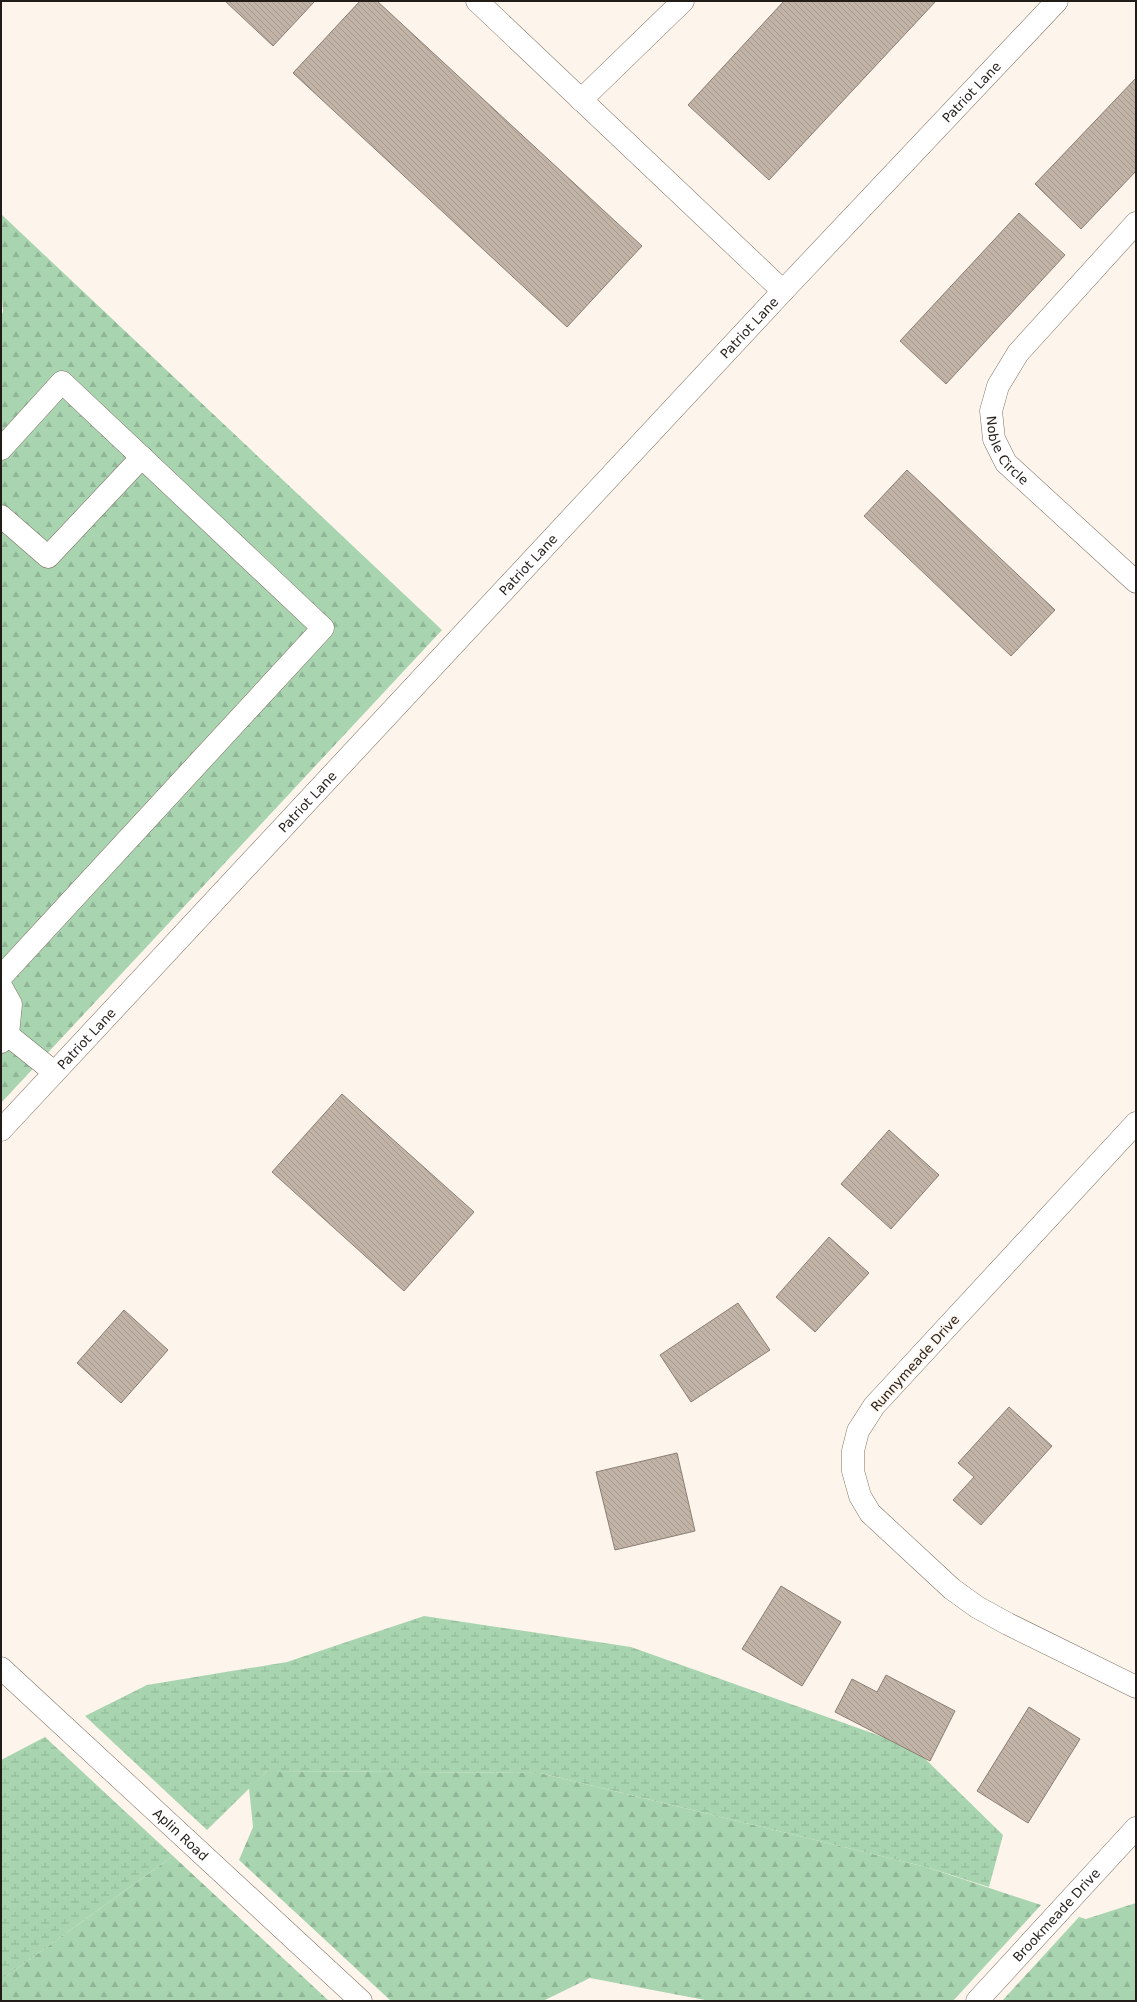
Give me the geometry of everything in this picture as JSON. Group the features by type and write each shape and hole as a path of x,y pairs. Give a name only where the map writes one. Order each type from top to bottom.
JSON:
{"street":[{"path":"477,1 782,291"},
{"path":"581,100 683,1"},
{"name":"Patriot Lane","path":"1,1130 782,291 1057,1"},
{"name":"Noble Circle","path":"1136,223 1018,353 998,386 991,411 994,439 1006,463 1136,582"},
{"path":"1,449 62,382 323,628 1,977"},
{"path":"1,516 48,557 142,457"},
{"path":"1,986 11,1004 5,1038 54,1072"},
{"name":"Runnymeade Drive","path":"1136,1123 874,1406 858,1431 853,1451 853,1471 860,1496 870,1513 952,1589 977,1607 1008,1624 1136,1687"},
{"name":"Aplin Road","path":"1,1668 361,2001"},
{"name":"Brookmeade Drive","path":"977,2001 1136,1828"}],"green space":[{"path":"1,214 442,630 1,1103 1,315 3,312 1,287"},
{"path":"424,1616 631,1647 914,1748 1003,1835 989,1887 926,1867 540,1773 267,1771 207,1830 85,1716 147,1685 287,1662"},
{"path":"45,1737 173,1856 1,1980 1,1760"},
{"path":"267,1771 540,1773 926,1867 1041,1905 953,2001 710,2001 590,1978 543,2001 391,2001 239,1860 253,1827 249,1788"},
{"path":"173,1856 329,2001 1,2001 1,1980"},
{"path":"1136,1903 1136,2001 1002,2001 1079,1917 1086,1919"}],"building":[{"path":"225,1 315,1 273,46"},
{"path":"360,1 377,1 642,246 567,327 293,73"},
{"path":"784,1 936,1 769,180 688,105"},
{"path":"1136,78 1136,171 1081,229 1035,184"},
{"path":"1019,213 1065,255 946,384 900,341"},
{"path":"907,470 1055,610 1011,656 864,516"},
{"path":"342,1094 474,1212 404,1291 272,1172"},
{"path":"889,1130 939,1175 891,1229 841,1184"},
{"path":"829,1237 869,1273 815,1332 776,1297"},
{"path":"738,1303 770,1350 691,1402 660,1355"},
{"path":"124,1310 168,1350 121,1403 77,1363"},
{"path":"1009,1407 1052,1446 981,1525 953,1500 974,1477 958,1463"},
{"path":"677,1453 695,1531 615,1550 596,1472"},
{"path":"781,1586 841,1622 802,1686 742,1649"},
{"path":"886,1675 955,1711 930,1761 835,1712 852,1679 877,1692"},
{"path":"1029,1707 1080,1739 1028,1823 977,1791"}]}
